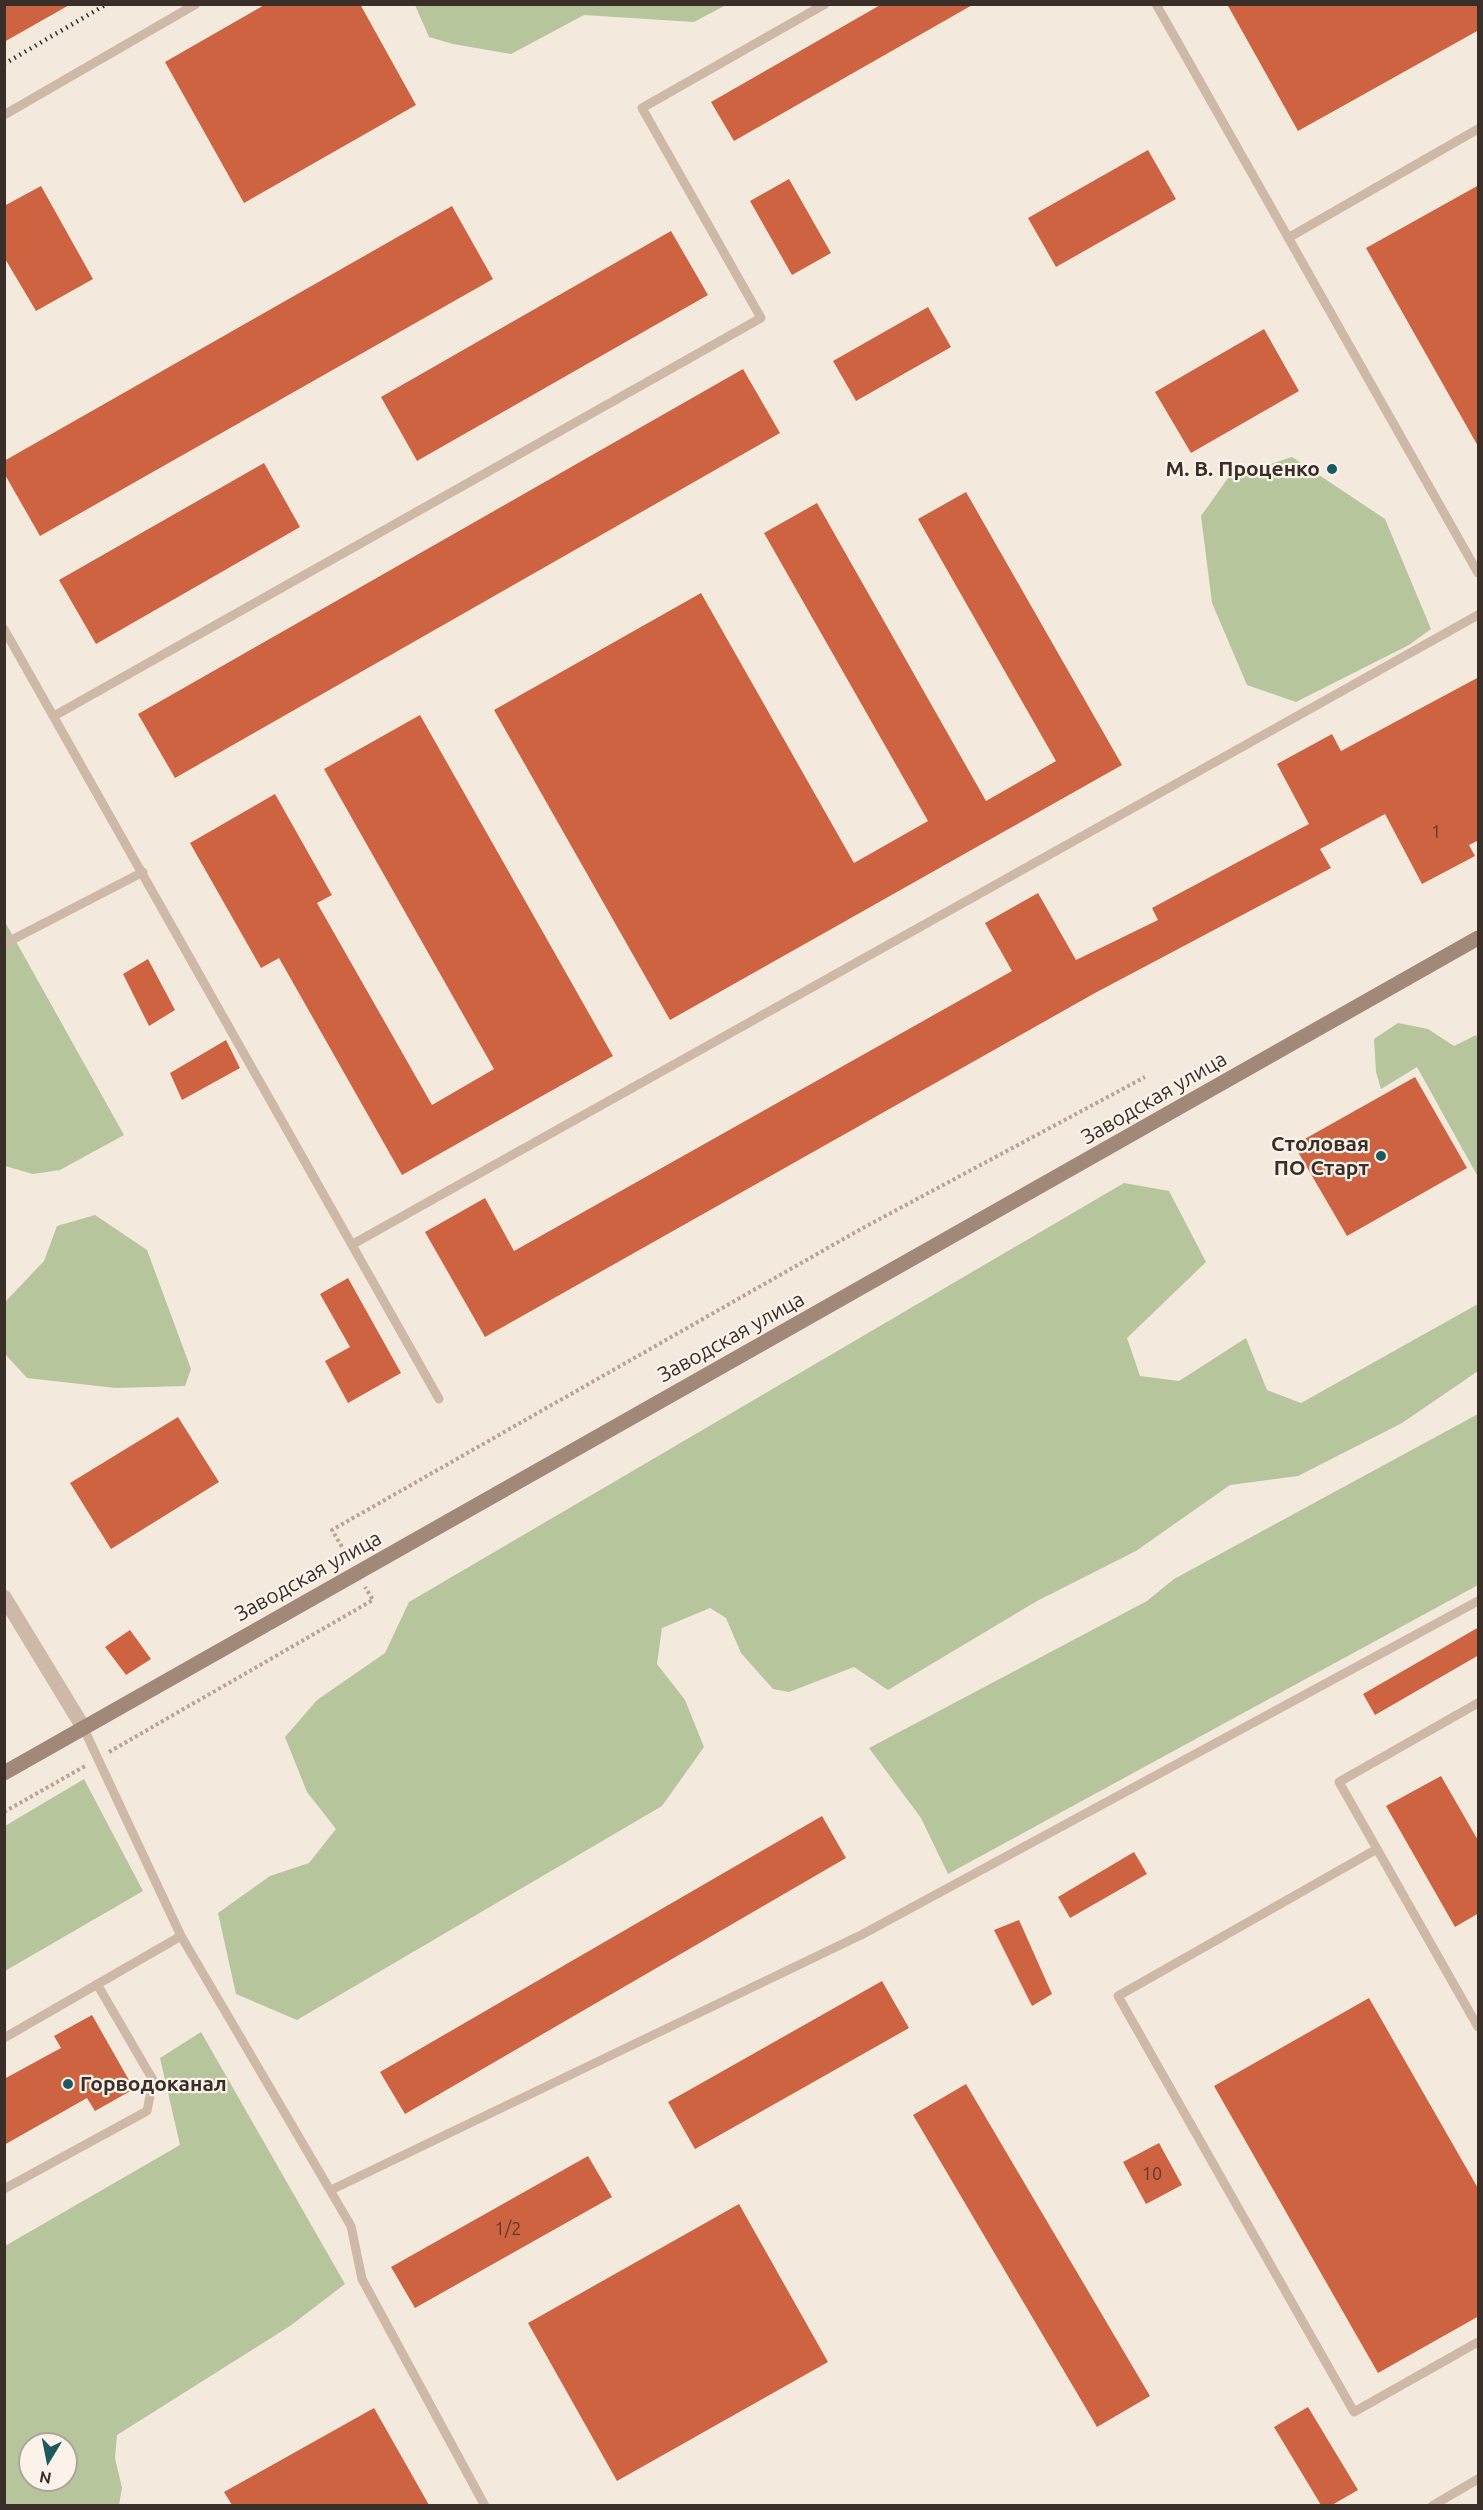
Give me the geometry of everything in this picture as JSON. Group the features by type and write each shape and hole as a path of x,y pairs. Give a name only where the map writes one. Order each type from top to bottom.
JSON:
{"main road":[{"name":"Заводская улица","path":"4,1773 1479,938"}],"street":[{"path":"4,1597 83,1727"}],"lane":[{"path":"4,115 196,4"},
{"path":"54,716 761,318 642,108 825,4"},
{"path":"1156,4 1479,573"},
{"path":"1288,238 1479,129"},
{"path":"353,1244 1479,615"},
{"path":"4,629 439,1399"},
{"path":"4,944 142,872"},
{"path":"331,2190 862,1934 1479,1601"},
{"path":"1479,1703 1339,1782 1479,2027"},
{"path":"83,1727 181,1936 351,2226 362,2279 485,2505"},
{"path":"1377,1849 1118,1996 1354,2412 1479,2342"},
{"path":"4,2038 181,1936"},
{"path":"4,2189 147,2111 153,2080 97,1984"},
{"path":"1432,2505 1479,2479"}],"path":[{"path":"4,1812 373,1600 332,1530 861,1229 1145,1077"}],"green space":[{"path":"415,5 726,5 694,22 584,15 511,54 453,44 429,37"},
{"path":"1292,457 1385,519 1431,629 1409,645 1296,702 1247,685 1212,603 1201,516 1228,478"},
{"path":"4,920 124,1135 60,1170 33,1174 5,1166"},
{"path":"1398,1023 1428,1029 1454,1046 1476,1035 1478,1040 1478,1177 1417,1067 1381,1089 1376,1072 1374,1039"},
{"path":"1124,1183 1169,1191 1206,1262 1127,1338 1140,1376 1179,1381 1246,1338 1267,1390 1301,1403 1478,1304 1478,1371 1402,1423 1298,1476 1230,1485 1136,1551 1037,1601 888,1690 854,1667 789,1692 773,1689 741,1653 726,1618 710,1608 662,1628 657,1664 685,1700 704,1747 662,1806 297,2020 236,1994 218,1913 270,1876 309,1863 336,1829 307,1792 285,1737 317,1700 385,1653 409,1602"},
{"path":"95,1215 147,1250 191,1369 185,1386 116,1388 27,1378 5,1354 5,1302 44,1261 57,1226"},
{"path":"1478,1414 1478,1585 948,1874 921,1818 869,1748 1147,1601 1174,1579"},
{"path":"84,1779 143,1891 5,1971 5,1826"},
{"path":"201,2032 345,2284 290,2326 117,2435 115,2458 122,2488 119,2505 5,2505 5,2246 180,2145 160,2058"}],"building":[{"path":"4,4 71,4 4,42"},
{"path":"266,4 360,4 416,105 244,203 165,62"},
{"path":"882,4 974,4 734,141 711,102"},
{"path":"1227,4 1479,4 1479,30 1298,131"},
{"path":"1148,150 1176,199 1056,267 1028,218"},
{"path":"789,179 831,253 792,275 750,201"},
{"path":"1479,185 1479,448 1366,248"},
{"path":"41,186 93,279 36,311 4,257 4,206"},
{"path":"452,206 493,279 40,536 4,473 4,461"},
{"path":"671,231 708,295 417,461 381,397"},
{"path":"928,307 951,347 856,401 833,361"},
{"path":"1264,329 1299,391 1191,453 1155,392"},
{"path":"743,369 780,433 175,778 138,714"},
{"path":"264,463 300,527 96,644 59,580"},
{"path":"966,492 1122,765 670,1020 494,710 701,593 854,863 928,821 764,533 817,503 986,801 1056,761 918,519"},
{"path":"1479,677 1479,840 1469,845 1475,856 1422,884 1385,814 1320,849 1331,868 1095,993 485,1337 425,1232 485,1198 514,1251 1012,971 985,923 1038,893 1076,960 1158,920 1152,908 1309,824 1277,764 1332,734 1341,751"},
{"path":"420,715 613,1056 402,1175 279,958 261,968 190,843 275,794 332,895 317,903 432,1105 494,1069 324,769"},
{"path":"148,959 175,1010 149,1026 123,974"},
{"path":"226,1040 240,1068 182,1100 170,1073"},
{"name":"Столовая ПО Старт","path":"1415,1077 1467,1168 1347,1236 1294,1145"},
{"path":"348,1278 401,1373 348,1403 325,1361 350,1347 320,1294"},
{"path":"178,1417 219,1482 111,1549 70,1483"},
{"path":"1479,1627 1479,1655 1375,1715 1363,1694"},
{"path":"130,1630 151,1659 126,1675 105,1647"},
{"path":"1441,1776 1479,1842 1479,1913 1455,1927 1386,1806"},
{"path":"822,1816 846,1858 405,2114 380,2072"},
{"path":"1134,1852 1147,1874 1070,1918 1058,1897"},
{"path":"1019,1920 1052,1994 1032,2006 994,1930"},
{"path":"882,1981 909,2028 695,2149 668,2102"},
{"path":"1369,1998 1479,2190 1479,2316 1378,2373 1214,2086"},
{"name":"Горводоканал","path":"92,2015 134,2089 95,2111 87,2098 4,2145 4,2079 61,2048 54,2036"},
{"path":"966,2084 1150,2396 1097,2427 913,2115"},
{"path":"1159,2143 1182,2185 1146,2204 1123,2162"},
{"path":"588,2156 612,2197 415,2308 391,2267"},
{"path":"739,2204 828,2362 617,2481 528,2323"},
{"path":"1308,2407 1358,2490 1332,2505 1321,2505 1274,2427"},
{"path":"374,2408 429,2505 232,2505 224,2492"}],"railway":[{"path":"4,64 107,4"}],"place":[{"name":"М. В. Проценко","path":"1332,469"},
{"name":"Столовая ПО Старт","path":"1381,1156"},
{"name":"Горводоканал","path":"68,2084"}]}
